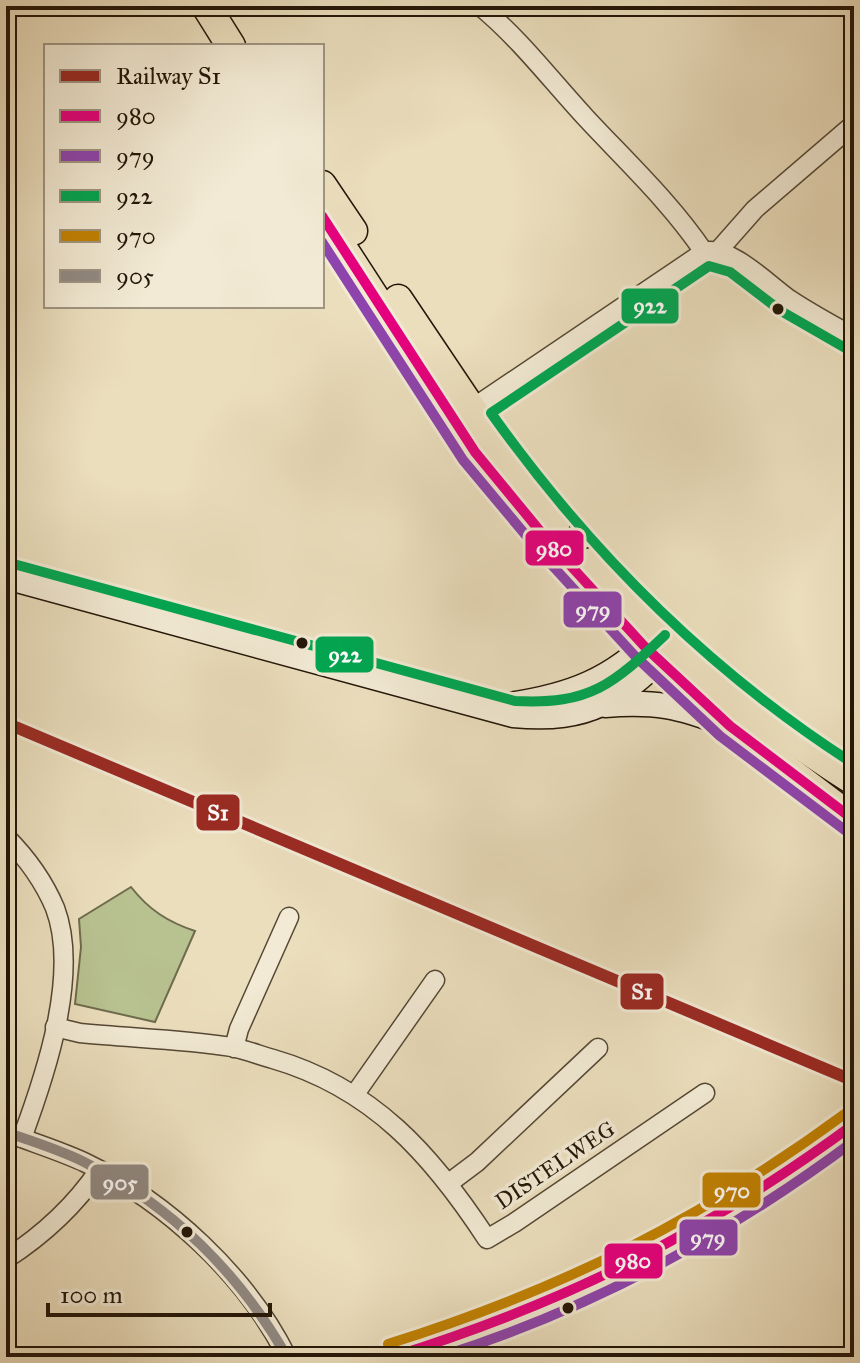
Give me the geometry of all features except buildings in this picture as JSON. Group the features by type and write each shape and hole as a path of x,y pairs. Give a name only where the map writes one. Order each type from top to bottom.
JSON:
{"main road":[{"path":"187,6 212,44"},
{"path":"206,6 230,44"},
{"path":"324,188 462,415"},
{"path":"324,219 462,415 514,470 730,726 854,820"},
{"path":"660,646 854,781"}],"street":[{"path":"480,6 519,41 584,116 711,251 739,261 789,298 854,337"},
{"path":"462,415 711,251 854,124"},
{"path":"6,577 513,715 567,715 603,705 653,702 688,710 730,726"},
{"path":"603,705 641,678 660,646"},
{"path":"490,708 573,693 604,679 660,646"},
{"path":"6,837 28,862 47,892 62,936 55,1027 43,1082 14,1135 99,1170 188,1230 257,1309 287,1357"},
{"path":"234,1048 239,1029 289,917"},
{"path":"355,1094 435,980"},
{"name":"DISTELWEG","path":"55,1027 80,1033 234,1048 298,1067 355,1094 404,1135 449,1183 487,1239 705,1093"},
{"name":"DISTELWEG","path":"449,1183 477,1162 598,1048"},
{"path":"392,1357 543,1303 634,1261 745,1200 854,1124"},
{"path":"444,1357 540,1321 681,1254 755,1213 854,1145"},
{"path":"6,1259 55,1222 99,1170"}],"green space":[{"path":"131,887 160,914 195,931 155,1022 75,1004 81,947 79,919"}],"rail line":[{"name":"S1","path":"6,723 854,1081"}],"transit line":[{"name":"980","path":"324,219 475,452 549,542 645,647 730,726 854,820"},
{"name":"979","path":"324,245 463,460 539,551 635,656 720,736 846,831"},
{"name":"922","path":"847,349 781,311 730,272 709,266 491,413 569,514 656,606 750,690 854,764"},
{"name":"922","path":"10,563 515,701 563,699 599,688 630,667 665,635"},
{"name":"970","path":"388,1344 512,1300 627,1248 737,1187 846,1113"},
{"name":"980","path":"392,1357 517,1313 633,1261 745,1198 854,1124"},
{"name":"905","path":"6,1132 86,1163 117,1180 175,1221 225,1270 248,1298 287,1357"},
{"name":"979","path":"439,1357 549,1317 656,1267 757,1208 854,1141"}]}
